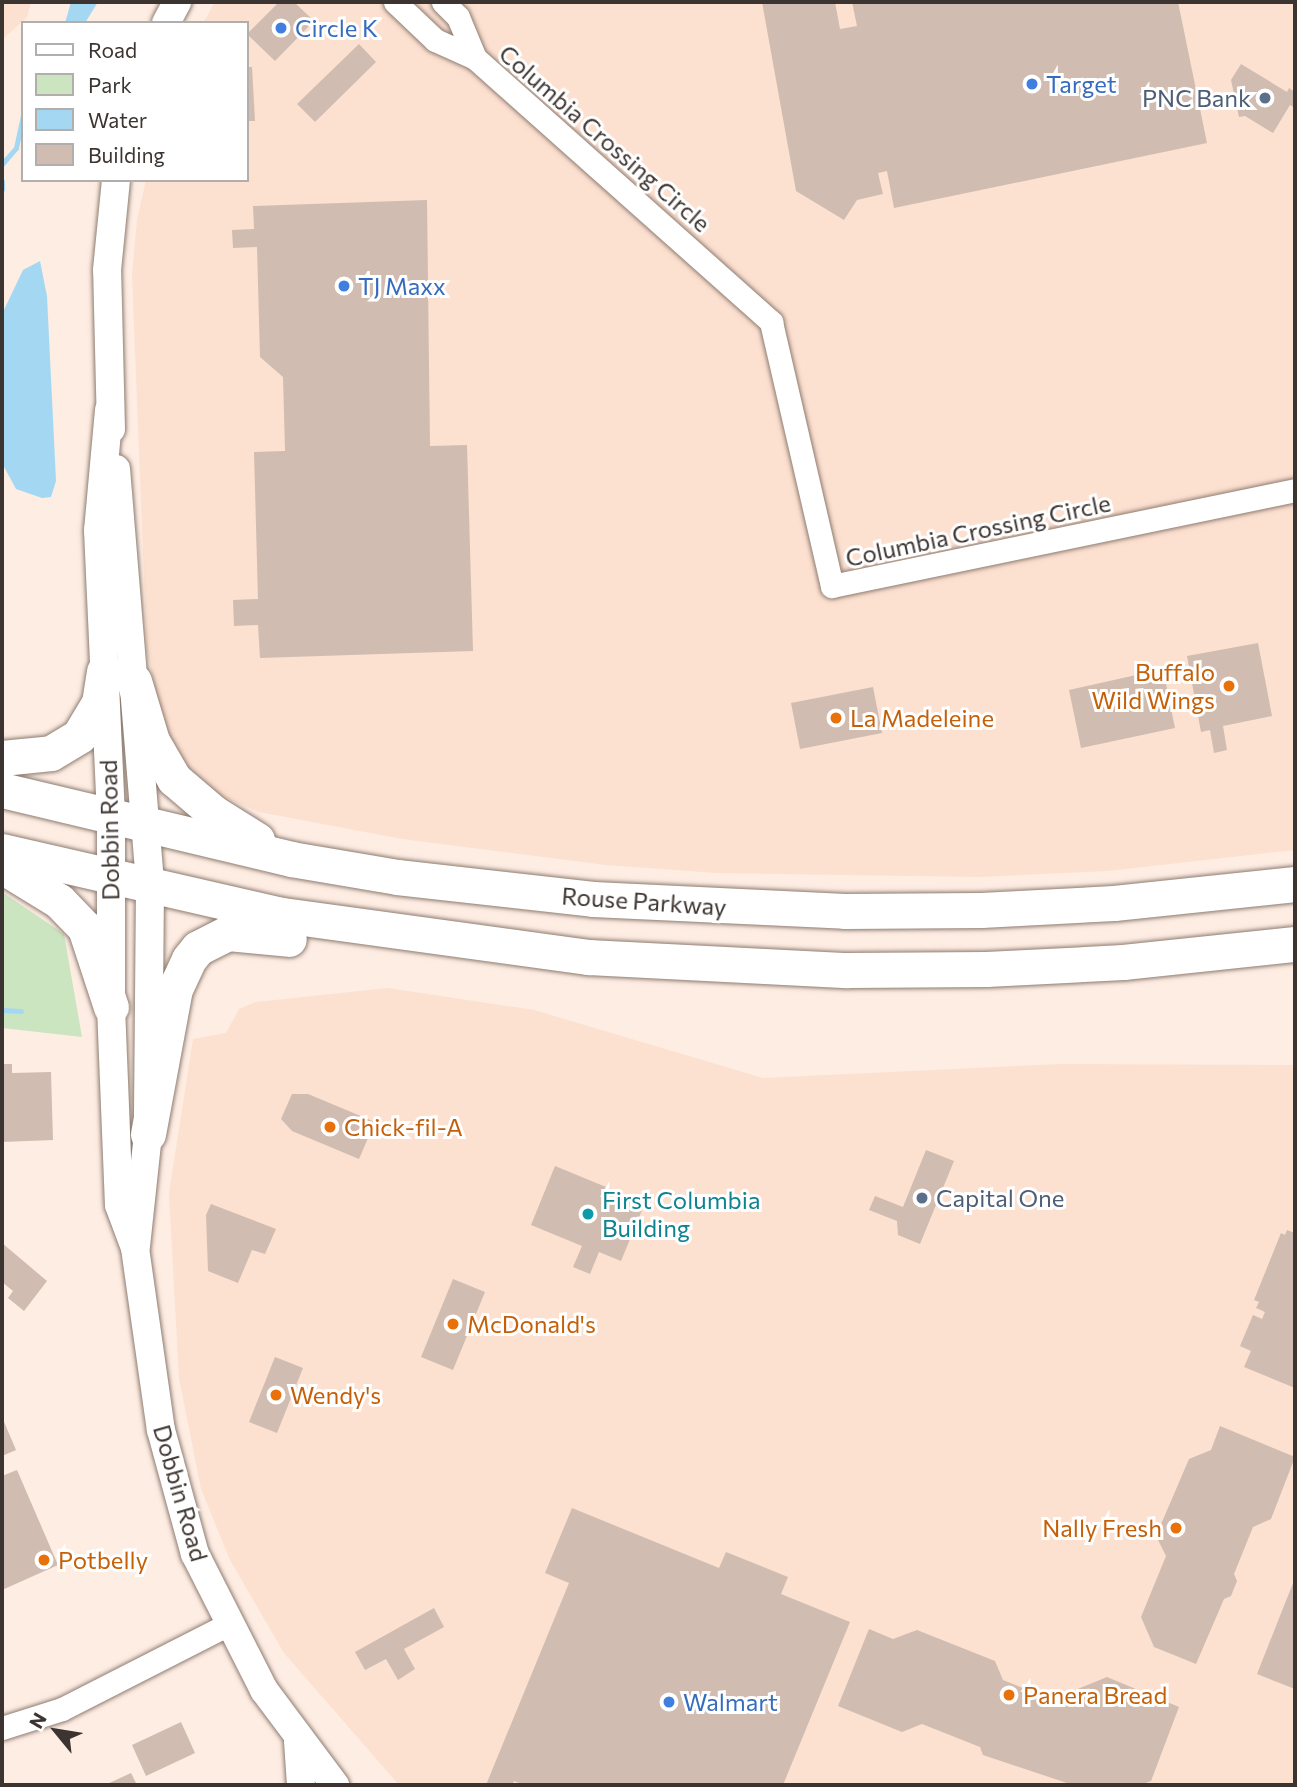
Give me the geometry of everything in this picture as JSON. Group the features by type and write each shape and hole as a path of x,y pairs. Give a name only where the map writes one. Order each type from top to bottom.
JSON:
{"main road":[{"path":"2,758 51,753 79,736 119,676 174,779 214,813 291,859"},
{"name":"Rouse Parkway","path":"2,790 291,859 397,877 568,897 845,911 1114,903 1295,884"},
{"path":"2,851 282,915 489,947 588,957 848,970"},
{"path":"2,866 59,901 80,921 94,946 111,1007"},
{"path":"148,1134 181,972 198,948 228,933 243,932 386,955 488,963 713,972 1122,962 1295,944"}],"street":[{"path":"167,21 177,2"},
{"name":"Columbia Crossing Circle","path":"395,2 435,40 475,58 771,322 832,586 1295,490"},
{"name":"Columbia Crossing Circle","path":"443,2 458,17 475,58"},
{"name":"Dobbin Road","path":"116,182 107,270 109,410 119,676 109,876 119,1205 135,1248 170,1469 195,1554 227,1625 298,1741 335,1785"},
{"name":"Dobbin Road","path":"119,676 145,824 150,886 148,1134 135,1248"},
{"path":"2,1728 62,1709 227,1625"},
{"path":"298,1741 301,1785"}],"shaded area":[{"path":"2,2 31,2 27,17 2,40"},
{"path":"215,2 1295,2 1295,850 1108,871 980,877 716,873 606,865 402,839 259,812 217,794 185,766 166,733 147,652 132,275 137,220 146,182 248,182 248,21 204,21"},
{"path":"388,988 534,1010 763,1078 1061,1064 1295,1065 1295,1785 399,1785 284,1653 230,1560 201,1489 179,1378 169,1193 193,1039 226,1033 239,1009 256,1002"}],"green space":[{"path":"2,892 64,934 82,1037 2,1028"}],"water":[{"path":"71,2 98,2 86,21 66,21"},
{"path":"40,261 47,296 56,481 51,497 42,498 16,489 2,463 2,314 23,270"}],"building":[{"name":"Circle K","path":"279,2 294,2 314,21 275,61 248,33"},
{"name":"Target","path":"762,2 835,2 840,29 857,26 852,2 1178,2 1207,143 894,208 887,171 878,173 883,194 857,200 844,220 796,191"},
{"path":"359,44 376,62 315,122 297,104"},
{"name":"PNC Bank","path":"1241,64 1287,92 1289,88 1295,92 1295,108 1290,105 1273,133 1245,116 1239,117 1231,80"},
{"path":"248,67 252,67 255,121 248,121"},
{"path":"427,200 430,446 467,445 473,651 260,658 258,625 234,626 233,600 258,599 254,452 285,451 283,377 260,357 257,247 233,248 232,230 254,229 253,206"},
{"name":"Buffalo Wild Wings","path":"1258,643 1272,716 1223,726 1227,750 1214,753 1210,730 1201,732 1187,656"},
{"path":"1163,669 1175,728 1081,748 1069,690"},
{"name":"La Madeleine","path":"873,687 882,733 800,749 791,703"},
{"path":"2,1064 12,1064 12,1073 51,1072 53,1140 2,1142"},
{"name":"Chick-fil-A","path":"292,1094 308,1094 375,1122 359,1159 292,1131 281,1119"},
{"name":"Capital One","path":"926,1150 954,1161 920,1244 898,1235 897,1221 869,1210 875,1196 903,1207"},
{"name":"First Columbia Building","path":"555,1166 645,1203 621,1261 599,1252 590,1274 573,1267 582,1246 531,1225"},
{"path":"211,1204 276,1229 265,1254 252,1250 238,1283 208,1271 206,1215"},
{"path":"1287,1230 1295,1233 1295,1388 1244,1367 1251,1351 1240,1346 1253,1315 1262,1319 1265,1312 1256,1308 1259,1302 1254,1300 1281,1233 1285,1235"},
{"path":"2,1243 47,1281 24,1311 8,1298 13,1291 2,1282"},
{"name":"McDonald's","path":"453,1279 485,1292 453,1370 421,1357"},
{"name":"Wendy's","path":"275,1357 303,1368 277,1433 249,1422"},
{"path":"2,1417 16,1450 2,1456"},
{"path":"1220,1426 1295,1457 1271,1519 1253,1527 1234,1574 1237,1581 1231,1596 1224,1599 1196,1664 1154,1647 1141,1617 1166,1556 1156,1536 1189,1459 1211,1450"},
{"path":"17,1470 58,1565 2,1590 2,1476"},
{"name":"Walmart","path":"572,1508 719,1568 726,1552 788,1577 781,1594 850,1622 783,1785 524,1785 514,1781 512,1785 486,1785 569,1583 545,1573"},
{"path":"1295,1578 1295,1689 1257,1674"},
{"path":"434,1608 444,1627 404,1649 415,1669 398,1680 386,1659 365,1670 355,1652"},
{"path":"869,1629 893,1639 917,1630 995,1661 1003,1680 1058,1702 1063,1695 1107,1677 1179,1707 1151,1781 1140,1785 1073,1785 983,1755 980,1747 922,1724 902,1732 838,1706"},
{"path":"181,1722 195,1753 146,1776 132,1745"},
{"path":"131,1773 137,1785 105,1785"}],"waterway":[{"path":"2,164 16,148 21,124"},
{"path":"2,181 2,189"},
{"path":"2,1010 21,1011"}],"place":[{"name":"Circle K","path":"281,28"},
{"name":"Target","path":"1032,84"},
{"name":"PNC Bank","path":"1265,98"},
{"name":"TJ Maxx","path":"344,286"},
{"name":"Buffalo Wild Wings","path":"1229,686"},
{"name":"La Madeleine","path":"836,718"},
{"name":"Chick-fil-A","path":"330,1127"},
{"name":"Capital One","path":"922,1198"},
{"name":"First Columbia Building","path":"588,1214"},
{"name":"McDonald's","path":"453,1324"},
{"name":"Wendy's","path":"276,1395"},
{"name":"Nally Fresh","path":"1176,1528"},
{"name":"Potbelly","path":"44,1560"},
{"name":"Panera Bread","path":"1009,1695"},
{"name":"Walmart","path":"669,1702"}]}
